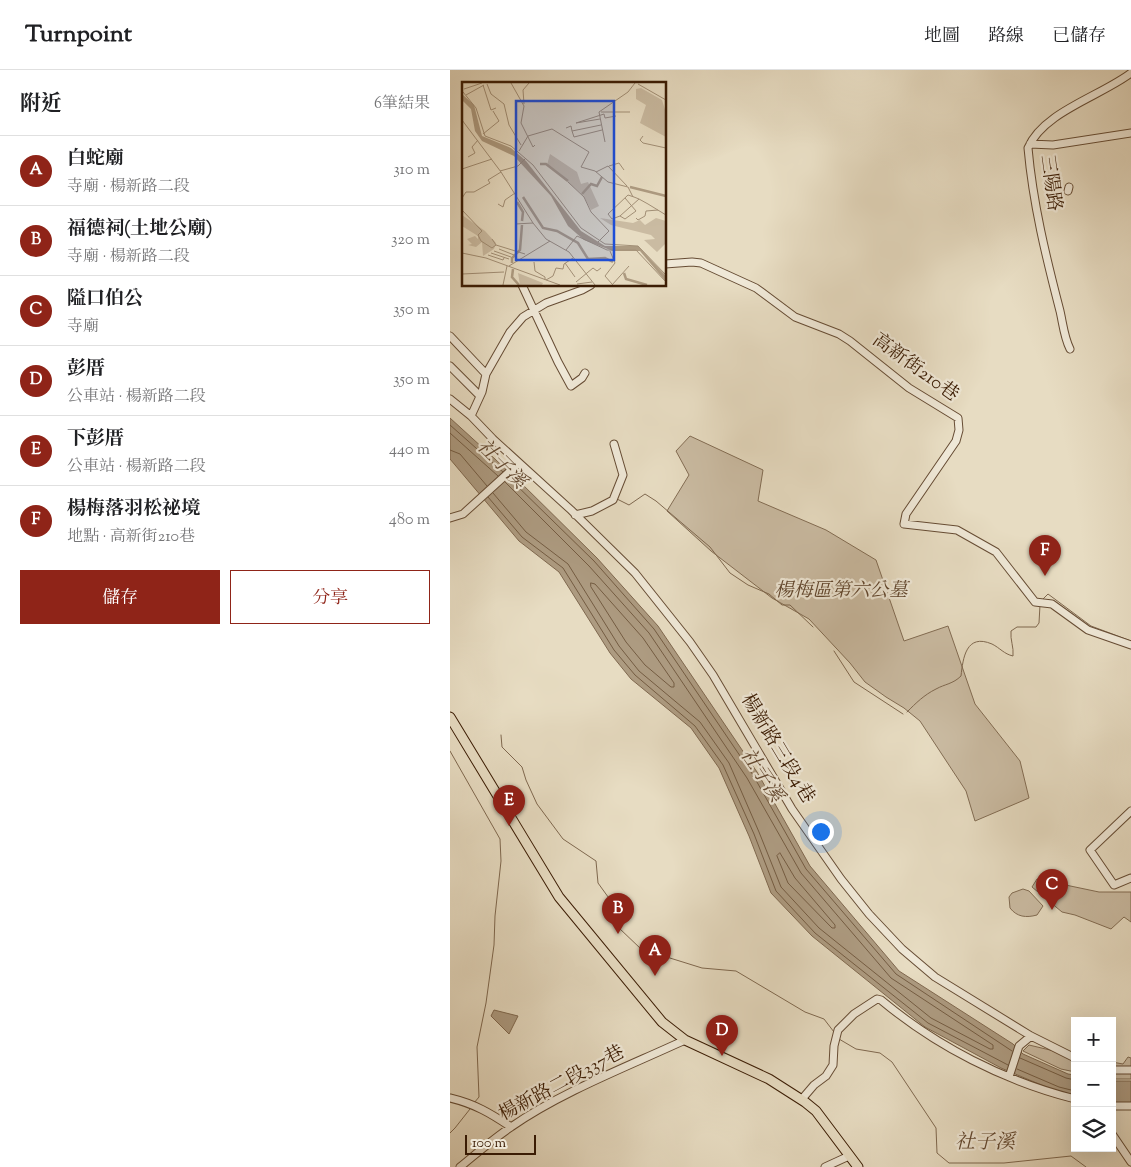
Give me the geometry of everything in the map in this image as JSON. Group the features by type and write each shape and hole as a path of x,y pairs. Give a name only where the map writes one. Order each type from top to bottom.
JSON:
{"main road":[{"path":"450,717 569,910 662,1022 685,1040 769,1079 802,1099 816,1111 858,1167"}],"street":[{"name":"三陽路","path":"1070,349 1066,342 1061,313 1049,271 1034,195 1028,148 1052,119 1131,73"},
{"path":"1030,144 1053,145 1131,133"},
{"name":"高新街210巷","path":"666,264 701,263 756,288 795,317 839,334 850,341 909,388 958,418 959,430 956,441 906,514 904,524 957,530 996,552 1035,602 1052,604 1088,630 1131,645"},
{"path":"522,286 571,386 582,378 585,373"},
{"path":"471,416 480,396 486,374 510,332 523,317 533,309 589,286"},
{"path":"450,336 486,374"},
{"path":"450,366 480,396"},
{"name":"楊新路三段4巷","path":"450,399 471,416 492,439 520,463 635,573 690,642 732,705 792,809 869,914 902,949 935,977 1031,1036 1071,1056"},
{"path":"575,515 592,511 613,500 623,475 614,444"},
{"path":"450,518 463,514 520,463"},
{"path":"1131,810 1090,850 1114,885 1131,878"},
{"path":"802,1099 814,1085 826,1076 833,1065 834,1046 838,1030 854,1014 877,999 939,1041 993,1070 1010,1075 1049,1092 1071,1098"},
{"path":"1010,1075 1019,1046 1031,1036"},
{"name":"楊新路二段337巷","path":"462,1166 511,1127 576,1091 685,1040"},
{"path":"1116,1070 1131,1070"},
{"path":"450,1098 469,1102 486,1110 511,1127"},
{"path":"1116,1106 1131,1106"},
{"path":"1116,1140 1131,1162"},
{"path":"825,1167 849,1156"}],"green space":[{"name":"楊梅區第六公墓","path":"690,436 763,470 758,501 826,530 876,560 904,641 948,626 975,704 1020,761 1029,798 975,821 966,791 920,721 865,682 809,619 772,598 711,551 667,511 689,475 676,451"},
{"path":"1037,879 1099,892 1131,892 1131,922 1124,917 1111,929 1062,912 1032,887"},
{"path":"1023,889 1029,891 1043,906 1037,915 1022,916 1010,908 1009,897 1012,893"},
{"path":"1029,1045 1071,1055 1071,1071 1061,1069 1023,1051"},
{"path":"1128,1057 1131,1058 1131,1079 1116,1079 1116,1063 1123,1064"}],"water":[{"path":"450,418 518,480 597,558 658,626 757,772 810,866 899,971 1013,1044 1023,1054 1071,1074 1071,1095 1058,1092 1001,1068 925,1027 812,936 771,893 749,836 719,768 691,728 631,679 610,653 559,572 519,541 450,459"},
{"path":"494,1010 518,1016 509,1034 491,1016"},
{"path":"1116,1081 1131,1081 1131,1103 1116,1103"}],"waterway":[{"path":"617,499 629,505 645,494 656,501 710,547 730,573 748,585 769,594 782,605 790,605 813,627"},
{"path":"603,509 614,502"},
{"path":"1043,599 1048,594 1091,626 1131,641"},
{"path":"907,712 928,694 939,687 955,681 961,676 967,649 976,642 983,641 992,644 1013,656 1011,631 1017,627 1036,627 1039,623 1040,605"},
{"path":"834,651 854,682 903,714"},
{"name":"社子溪","path":"501,735 502,747 522,767 537,804 563,839 596,861 598,883 611,901 619,928 641,949 702,968 736,971 805,1012 824,1019 834,1032"},
{"path":"450,751 500,839 501,861 494,945 486,1003 477,1047 479,1097 474,1103"},
{"name":"社子溪","path":"839,1039 856,1049 880,1053 892,1062 936,1128 937,1153 949,1163 1004,1163 1071,1156 1086,1167"},
{"path":"450,1133 470,1109"}],"place":[{"name":"楊梅落羽松祕境","path":"1045,576"},
{"name":"下彭厝","path":"509,826"},
{"name":"隘口伯公","path":"1052,910"},
{"name":"福德祠(土地公廟)","path":"618,934"},
{"name":"白蛇廟","path":"655,976"},
{"name":"彭厝","path":"722,1056"}]}
